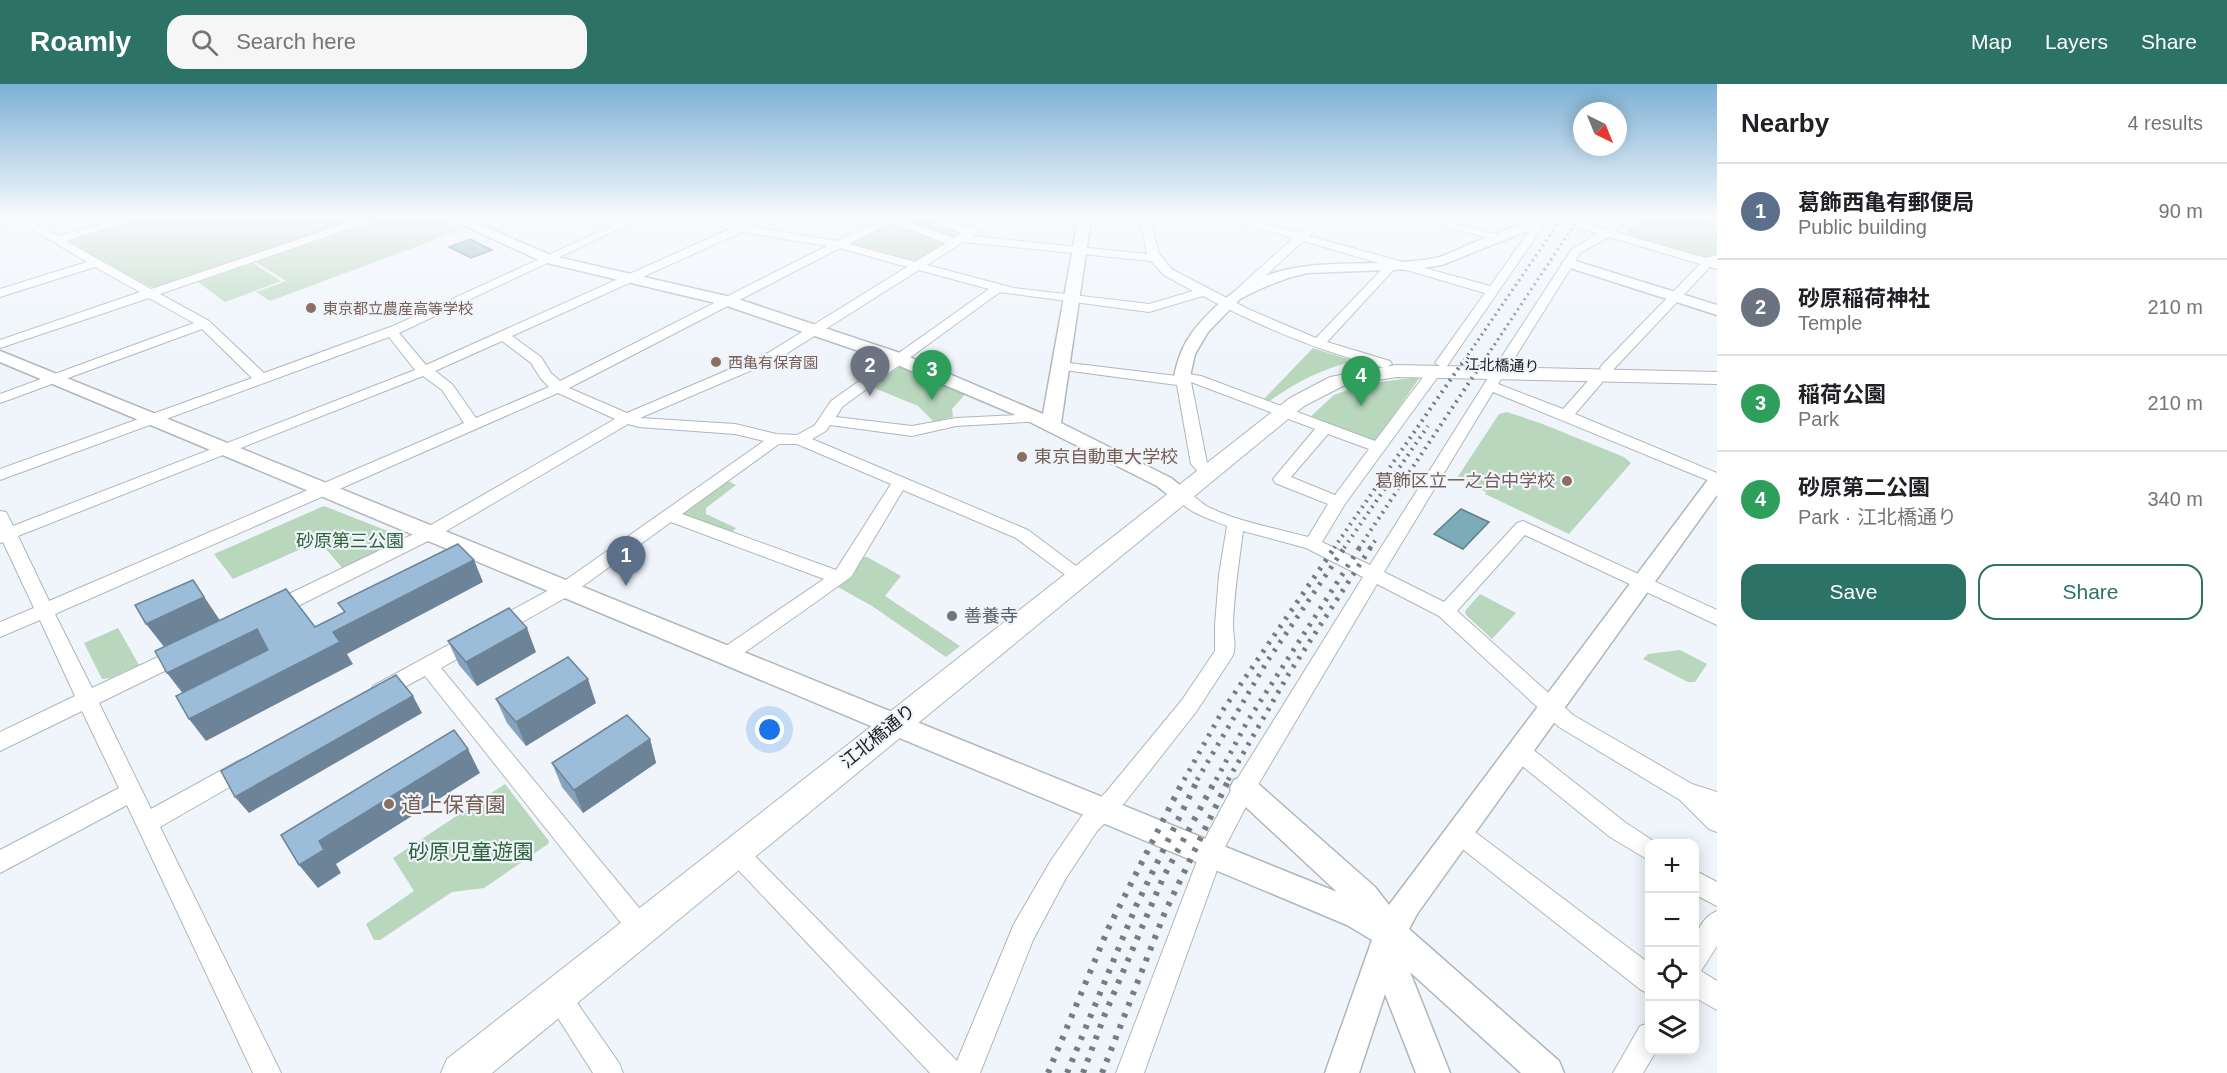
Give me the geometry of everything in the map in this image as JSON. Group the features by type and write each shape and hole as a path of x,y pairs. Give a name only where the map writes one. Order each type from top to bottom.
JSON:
{"main road":[{"name":"江北橋通り","path":"461,1073 892,724 1182,495 1322,380 1348,370 1385,364 1439,367 1497,375 1717,370"},
{"name":"江北橋通り","path":"1290,407 1337,381 1396,370 1439,367"},
{"name":"江北橋通り","path":"1604,372 1717,378"}],"street":[{"path":"0,293 89,265"},
{"path":"100,265 204,324 262,379"},
{"path":"0,344 231,265"},
{"path":"0,475 391,332 535,265"},
{"path":"573,265 729,301 900,360 1044,421 1164,482 1201,510 1236,523 1312,544 1374,573 1446,611 1551,708 1574,726 1685,792 1717,822"},
{"path":"267,1073 133,791 3,529 225,449 425,370 659,265"},
{"path":"0,630 558,387 797,265"},
{"path":"913,265 997,289 1149,308 1203,292"},
{"path":"1044,421 1061,366 1077,265"},
{"path":"1160,265 1227,305 1282,330 1318,344 1385,364"},
{"path":"1208,473 1199,464 1183,379 1192,342 1269,265"},
{"path":"1241,292 1295,271 1394,265"},
{"path":"1318,344 1397,265"},
{"path":"1398,265 1493,291"},
{"path":"1312,544 1338,502 1380,448 1511,265"},
{"path":"1130,1073 1209,854 1244,788 1374,573 1568,265"},
{"path":"1576,265 1717,310"},
{"path":"1566,415 1674,296 1709,265"},
{"path":"254,620 430,533 627,418 773,356 916,266"},
{"path":"801,440 827,422 836,404 997,289"},
{"path":"0,399 204,324"},
{"path":"391,332 425,370 447,387 473,425"},
{"path":"504,336 536,360 546,376 558,387 574,397 639,423 735,429 776,439 801,440 1022,534 1078,576"},
{"path":"0,356 1358,915 1389,933 1547,1073"},
{"path":"1061,366 1196,379 1290,407 1325,427 1380,448"},
{"path":"1342,1073 1389,933 1406,904 1716,483 1566,415 1497,375"},
{"path":"827,422 912,431 956,422 1044,421"},
{"path":"1325,427 1281,479 1338,502"},
{"path":"366,700 566,589 776,439"},
{"path":"727,655 845,573 900,482"},
{"path":"669,515 840,578"},
{"path":"966,1073 1023,933 1058,870 1089,825 1189,706 1225,652 1224,625 1228,575 1236,523"},
{"path":"1446,611 1523,527 1717,618"},
{"path":"0,742 201,645"},
{"path":"428,666 641,929"},
{"path":"1519,751 1618,830 1645,848"},
{"path":"148,822 262,758"},
{"path":"1244,788 1364,897 1389,933 1394,974 1433,1073"},
{"path":"0,862 133,791"},
{"path":"1685,792 1717,802"},
{"path":"1459,833 1645,977"},
{"path":"736,852 949,1073"},
{"path":"1699,884 1717,895"},
{"path":"1699,984 1717,997"},
{"path":"557,996 609,1073"},
{"path":"1627,1073 1645,1044"}],"green space":[{"path":"111,265 222,265 159,286 150,287"},
{"path":"247,265 256,265 281,281 225,302 198,282"},
{"path":"261,265 367,265 270,301 256,292 286,281"},
{"path":"1313,348 1354,361 1309,377 1268,402 1263,400"},
{"path":"899,367 906,367 966,393 952,409 953,417 934,422 918,406 872,387"},
{"path":"1420,377 1375,442 1309,418 1334,395 1364,384"},
{"path":"1507,412 1624,457 1631,463 1569,534 1457,478 1499,414"},
{"path":"726,480 736,485 706,508 706,514 736,528 730,534 680,515 680,513"},
{"name":"砂原第三公園","path":"324,506 403,537 402,541 344,570 319,541 233,579 214,554"},
{"path":"863,557 901,576 885,596 960,646 946,657 872,606 838,587 853,576"},
{"path":"1480,594 1516,613 1492,639 1466,615 1465,611"},
{"path":"118,628 139,665 110,678 102,679 84,643"},
{"path":"1680,650 1707,664 1695,682 1688,682 1643,659 1648,654"},
{"name":"砂原児童遊園","path":"505,784 549,841 548,844 484,888 452,892 380,940 374,940 366,924 414,891 393,858"}],"water":[{"path":"1461,509 1489,522 1463,549 1434,534"}],"building":[{"path":"458,544 474,560 333,632 340,642 189,719 176,696 268,650 257,629 167,673 155,651 286,589 315,627 345,612 338,603"},
{"path":"193,580 204,597 146,624 135,605"},
{"path":"509,608 527,628 466,662 448,641"},
{"path":"568,657 588,679 516,722 496,699"},
{"path":"396,675 413,696 235,797 221,771"},
{"path":"627,715 650,739 574,790 552,763"},
{"path":"454,730 468,749 319,841 324,850 299,865 281,835"}],"railway":[{"path":"1461,365 1529,265"},
{"path":"1481,365 1547,265"},
{"path":"1334,548 1462,363"},
{"path":"1359,548 1482,363"},
{"path":"1344,548 1428,426"},
{"path":"1370,548 1377,538"},
{"path":"1184,780 1223,710 1335,547"},
{"path":"1197,780 1268,660 1345,547"},
{"path":"1216,780 1247,722 1360,547"},
{"path":"1228,780 1288,675 1371,547"},
{"path":"1048,1073 1108,929 1184,779"},
{"path":"1067,1073 1136,906 1198,779"},
{"path":"1083,1073 1105,1014 1163,878 1216,779"},
{"path":"1102,1073 1165,912 1229,779"}],"place":[{"name":"東京都立農産高等学校","path":"311,308"},
{"name":"西亀有保育園","path":"716,362"},
{"name":"砂原稲荷神社","path":"870,396"},
{"name":"稲荷公園","path":"932,400"},
{"name":"砂原第二公園","path":"1361,406"},
{"name":"東京自動車大学校","path":"1022,457"},
{"name":"葛飾区立一之台中学校","path":"1567,481"},
{"name":"葛飾西亀有郵便局","path":"626,586"},
{"name":"善養寺","path":"952,616"},
{"name":"道上保育園","path":"389,804"}]}
